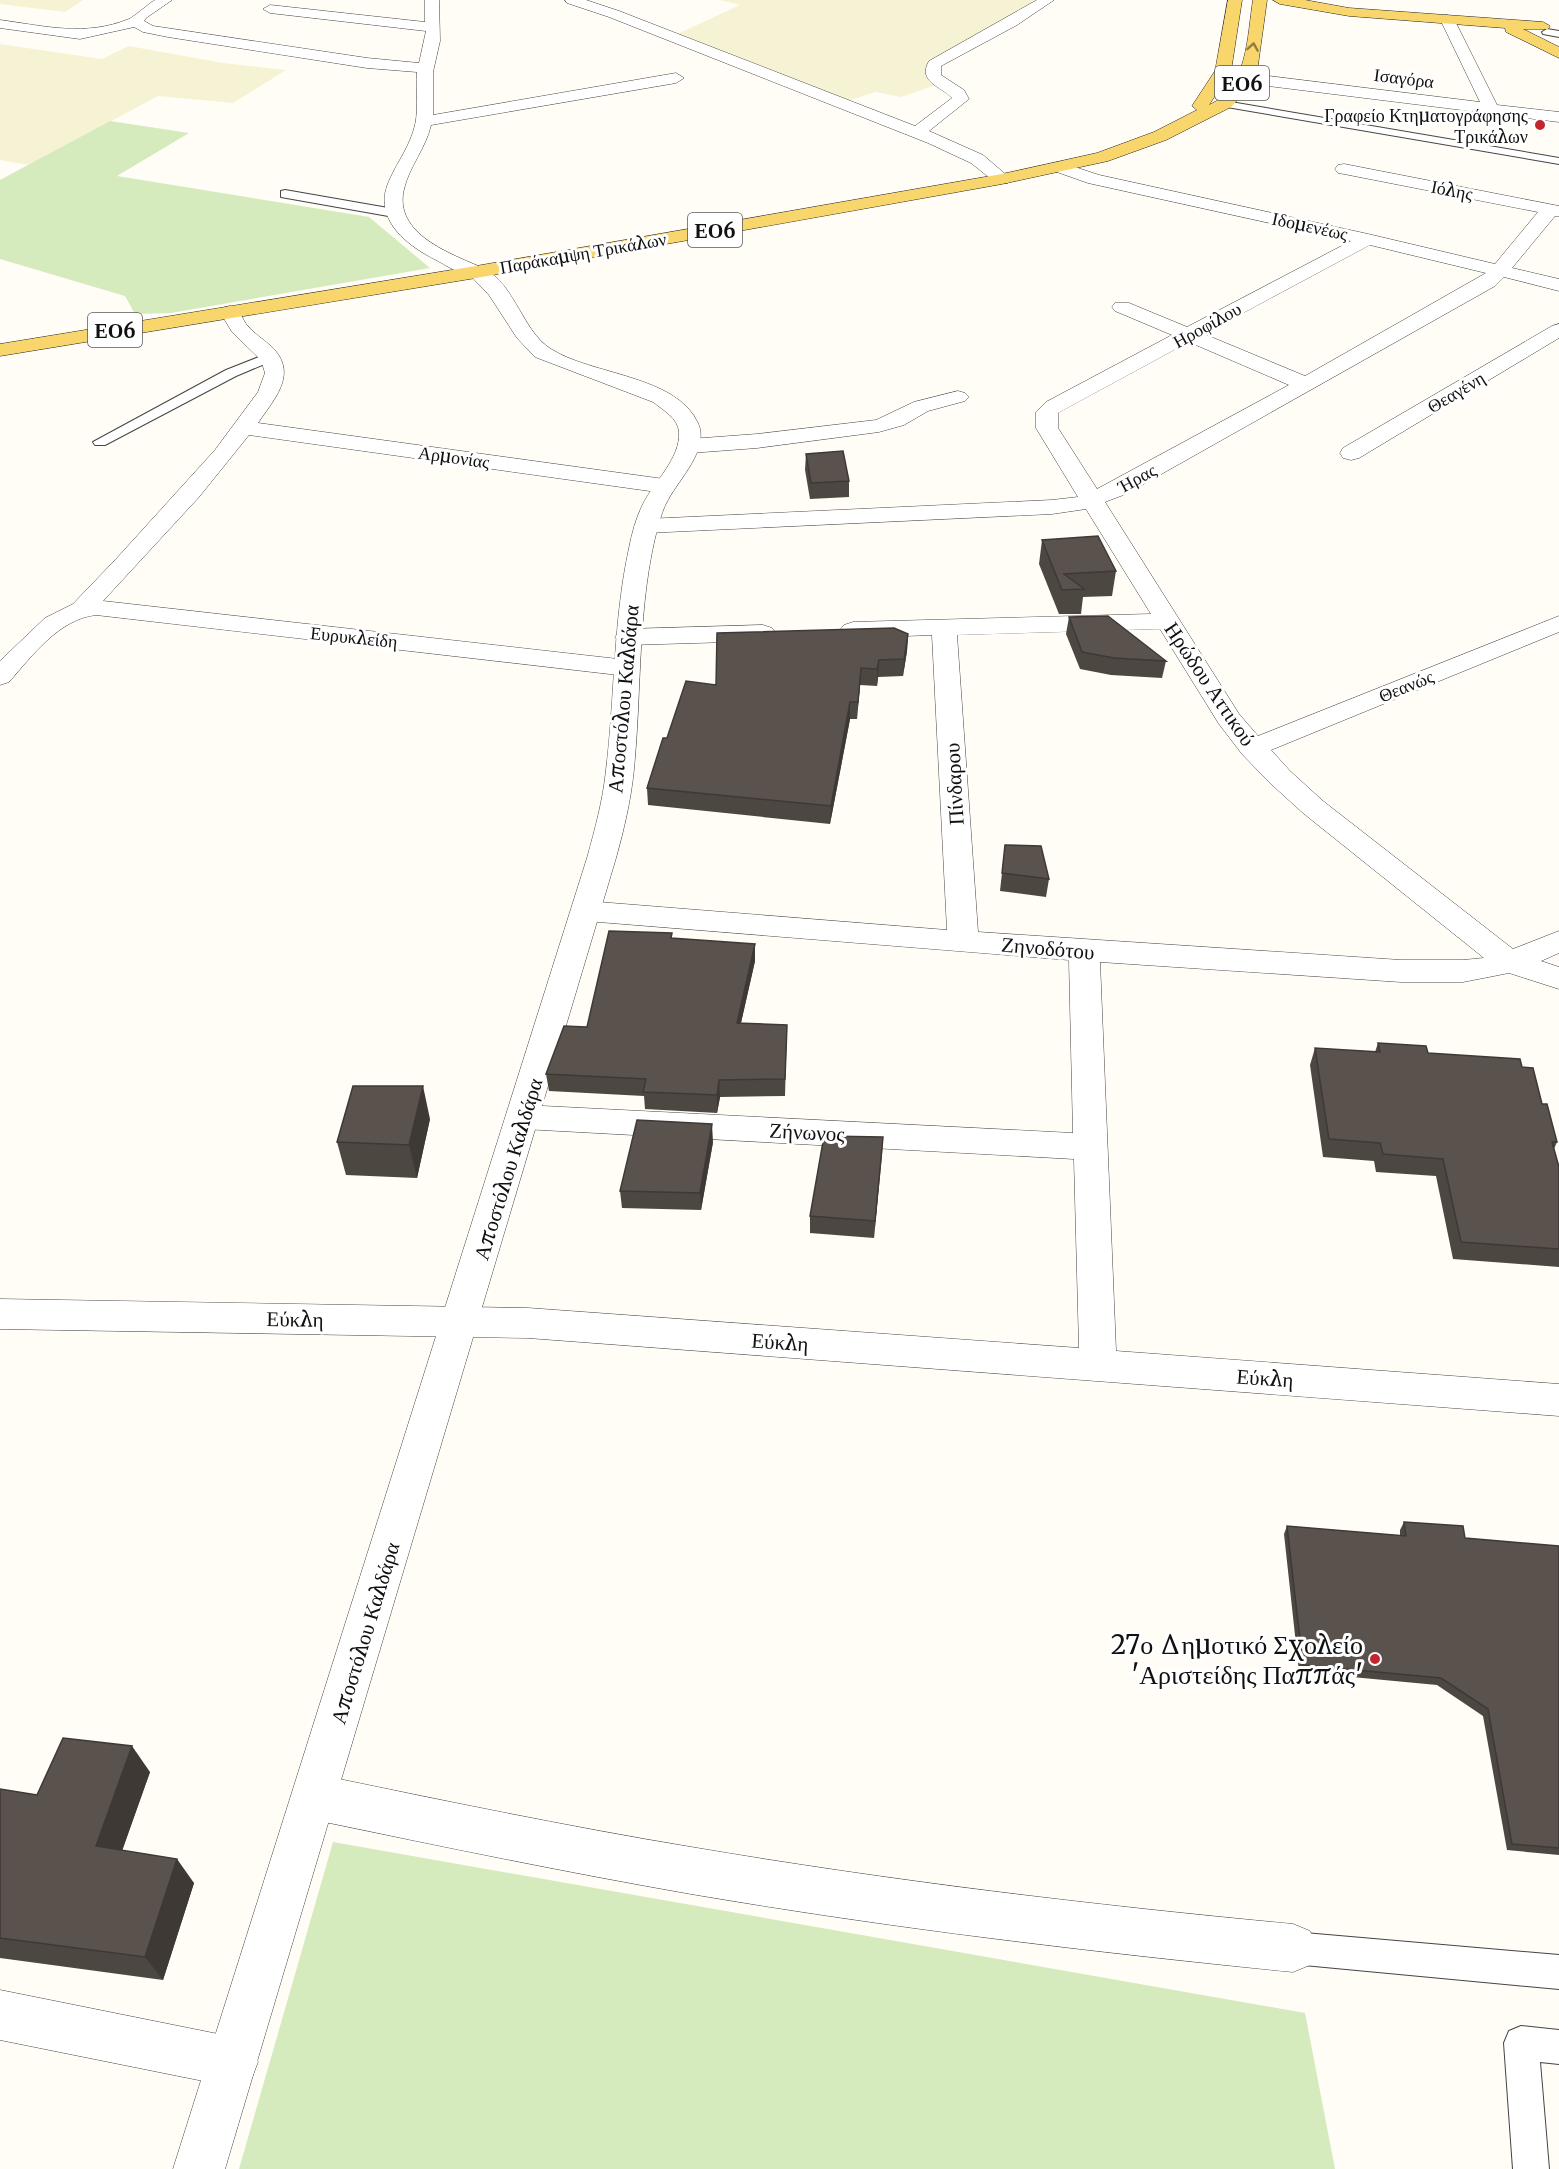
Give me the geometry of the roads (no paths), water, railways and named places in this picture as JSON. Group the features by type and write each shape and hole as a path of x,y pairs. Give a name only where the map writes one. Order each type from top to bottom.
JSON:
{"main road":[{"path":"1235,2 1266,9 1312,9 1447,19 1550,31"},
{"name":"Παράκαμψη Τρικάλων","path":"1193,118 1223,71 1235,2"},
{"path":"1447,19 1499,20 1509,18 1521,8 1550,31 1559,45"},
{"path":"1266,9 1312,9"},
{"name":"Παράκαμψη Τρικάλων","path":"0,350 476,272 1060,167 1134,147 1225,104 1240,87 1250,65 1266,9"},
{"path":"1447,19 1516,30 1559,53"}],"street":[{"path":"136,22 141,15 165,0"},
{"path":"432,0 432,47 425,68 424,121 414,150 394,189 394,213 406,231 423,245 476,272 498,292 528,340 542,353 564,364 652,394 669,403 687,421 692,437 690,446 757,441 879,426 896,420 921,406 958,397"},
{"path":"572,0 625,18 917,132 977,159 1002,179"},
{"path":"917,132 961,99 956,92 934,79 931,72 934,64 1047,0"},
{"path":"270,9 433,27"},
{"path":"1447,19 1491,108"},
{"path":"0,24 80,35 92,34 119,24 136,22 148,29 168,33 367,63 425,68"},
{"path":"424,121 676,78"},
{"name":"Ισαγόρα","path":"1244,78 1559,117"},
{"name":"Ιδομενέως","path":"1060,167 1119,185 1368,238 1559,285"},
{"name":"Ιόλης","path":"1344,169 1554,210"},
{"name":"Ήρας","path":"646,526 1052,507 1093,500 1118,489 1475,290 1501,270 1510,256 1554,210"},
{"name":"Ηροφίλου","path":"1047,412 1053,406 1368,238"},
{"path":"1122,308 1306,384"},
{"path":"0,677 56,623 65,616 82,609 156,531 244,428 265,399 274,381 275,370 269,357 239,328 230,312"},
{"name":"Θεαγένη","path":"1351,453 1559,330"},
{"name":"Ηρώδου Αττικού","path":"1047,412 1048,433 1093,500 1228,718 1252,748 1313,807 1510,962 1559,978"},
{"name":"Αρμονίας","path":"244,428 664,486"},
{"name":"Αποστόλου Καλδάρα","path":"199,2169 586,911 616,796 627,652 637,563 646,526 657,495 690,446"},
{"name":"Ευρυκλείδη","path":"82,609 627,652 792,632"},
{"path":"827,631 1166,621"},
{"name":"Θεανώς","path":"1252,748 1559,623"},
{"name":"Πίνδαρου","path":"944,628 963,941"},
{"name":"Ζηνοδότου","path":"586,911 1084,951 1401,971 1463,971 1510,962 1559,941"},
{"path":"1084,951 1098,1366"},
{"name":"Ζήνωνος","path":"524,1118 1090,1147"},
{"name":"Εύκλη","path":"0,1314 528,1323 1559,1400"},
{"path":"315,1797 606,1856 864,1898 1062,1925 1293,1948"},
{"path":"0,2015 232,2062"}],"lane":[{"path":"1225,104 1559,161"},
{"path":"285,194 394,213"},
{"path":"100,442 231,374 269,357"},
{"path":"1293,1948 1559,1972"},
{"path":"1531,2169 1521,2043 1559,2047"}],"place":[{"name":"Γραφείο Κτηματογράφησης Τρικάλων","path":"1540,125"},
{"name":"27ο Δημοτικό Σχολείο 'Αριστείδης Παππάς'","path":"1375,1659"}]}
